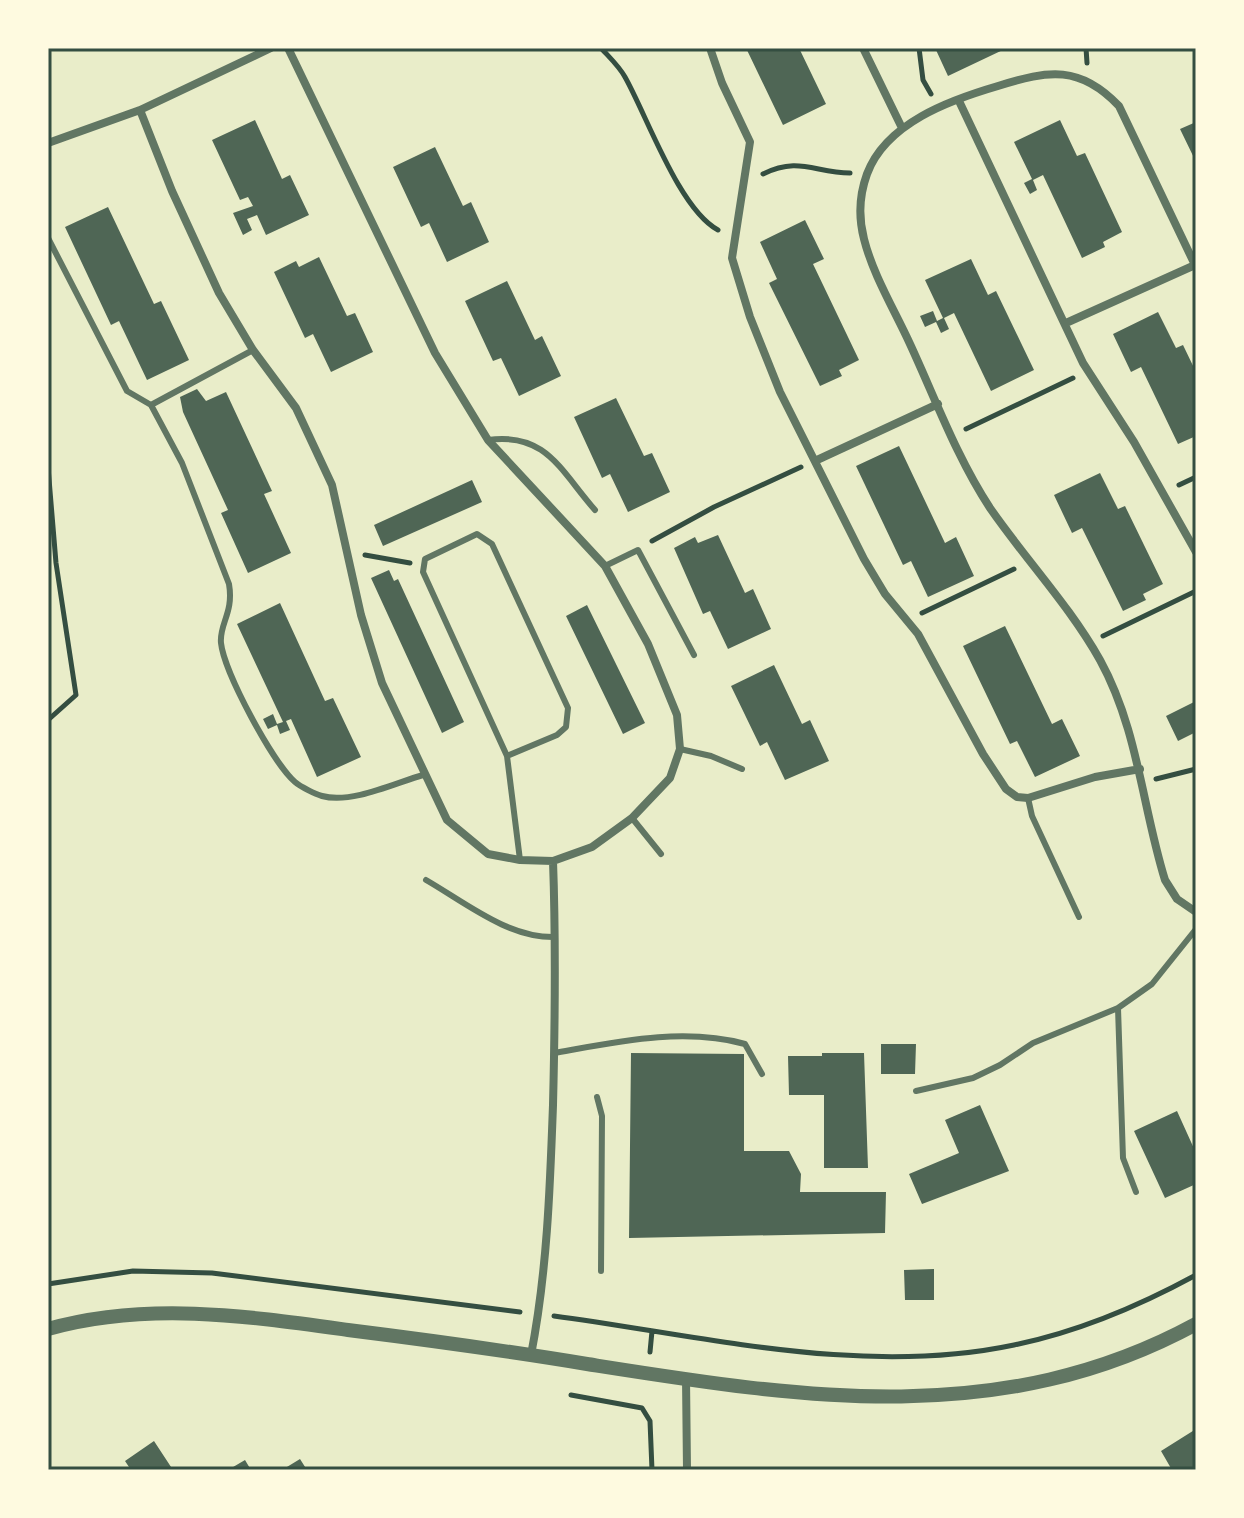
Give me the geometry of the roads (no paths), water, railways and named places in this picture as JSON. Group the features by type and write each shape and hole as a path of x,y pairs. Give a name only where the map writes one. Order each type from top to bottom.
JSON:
{"street":[{"path":"48,143 140,110 271,48"},
{"path":"140,110 172,191 219,293 253,350 296,408 332,485 361,615 382,683 447,820 488,854 520,860 553,861 592,847 632,818 670,778 680,749 677,715 654,658 605,566 488,440 435,353 288,48"},
{"path":"710,48 722,83 750,142 732,258 750,317 780,392 817,460 864,559 918,634 983,754 1006,789 1017,797 1028,798 1095,777 1140,769"},
{"path":"863,48 902,128"},
{"path":"1066,323 1195,266 1119,106 1100,86 1073,75 1040,74 939,109 892,134 868,171 859,207 864,241 952,435 989,505 1069,609 1119,701 1143,780 1165,880 1177,899 1196,912"},
{"path":"959,101 1088,370 1134,442 1196,552"},
{"path":"817,460 938,404"},
{"path":"531,1355 539,1314 550,1195 556,937 553,861"},
{"path":"48,1329 109,1317 199,1312 836,1398 936,1397 987,1391 1071,1372 1147,1348 1196,1324"},
{"path":"686,1378 687,1470"}],"lane":[{"path":"48,238 127,391 151,405 182,463 229,584 232,605 221,639 225,660 267,745 295,782 323,797 353,796 423,775"},
{"path":"151,405 253,350"},
{"path":"488,440 513,436 541,447 595,510"},
{"path":"507,756 557,735 566,727 568,708 492,544 484,535 477,534 431,553 422,564 507,756 520,860"},
{"path":"605,566 638,550 694,655"},
{"path":"680,749 711,756 742,769"},
{"path":"1028,798 1032,816 1079,917"},
{"path":"632,818 661,854"},
{"path":"426,880 516,932 533,938 556,937"},
{"path":"916,1091 973,1078 1033,1043 1118,1008 1152,984 1196,929"},
{"path":"1118,1008 1123,1158 1136,1192"},
{"path":"554,1053 629,1040 719,1037 745,1044 762,1074"},
{"path":"597,1097 602,1116 601,1271"}]}
